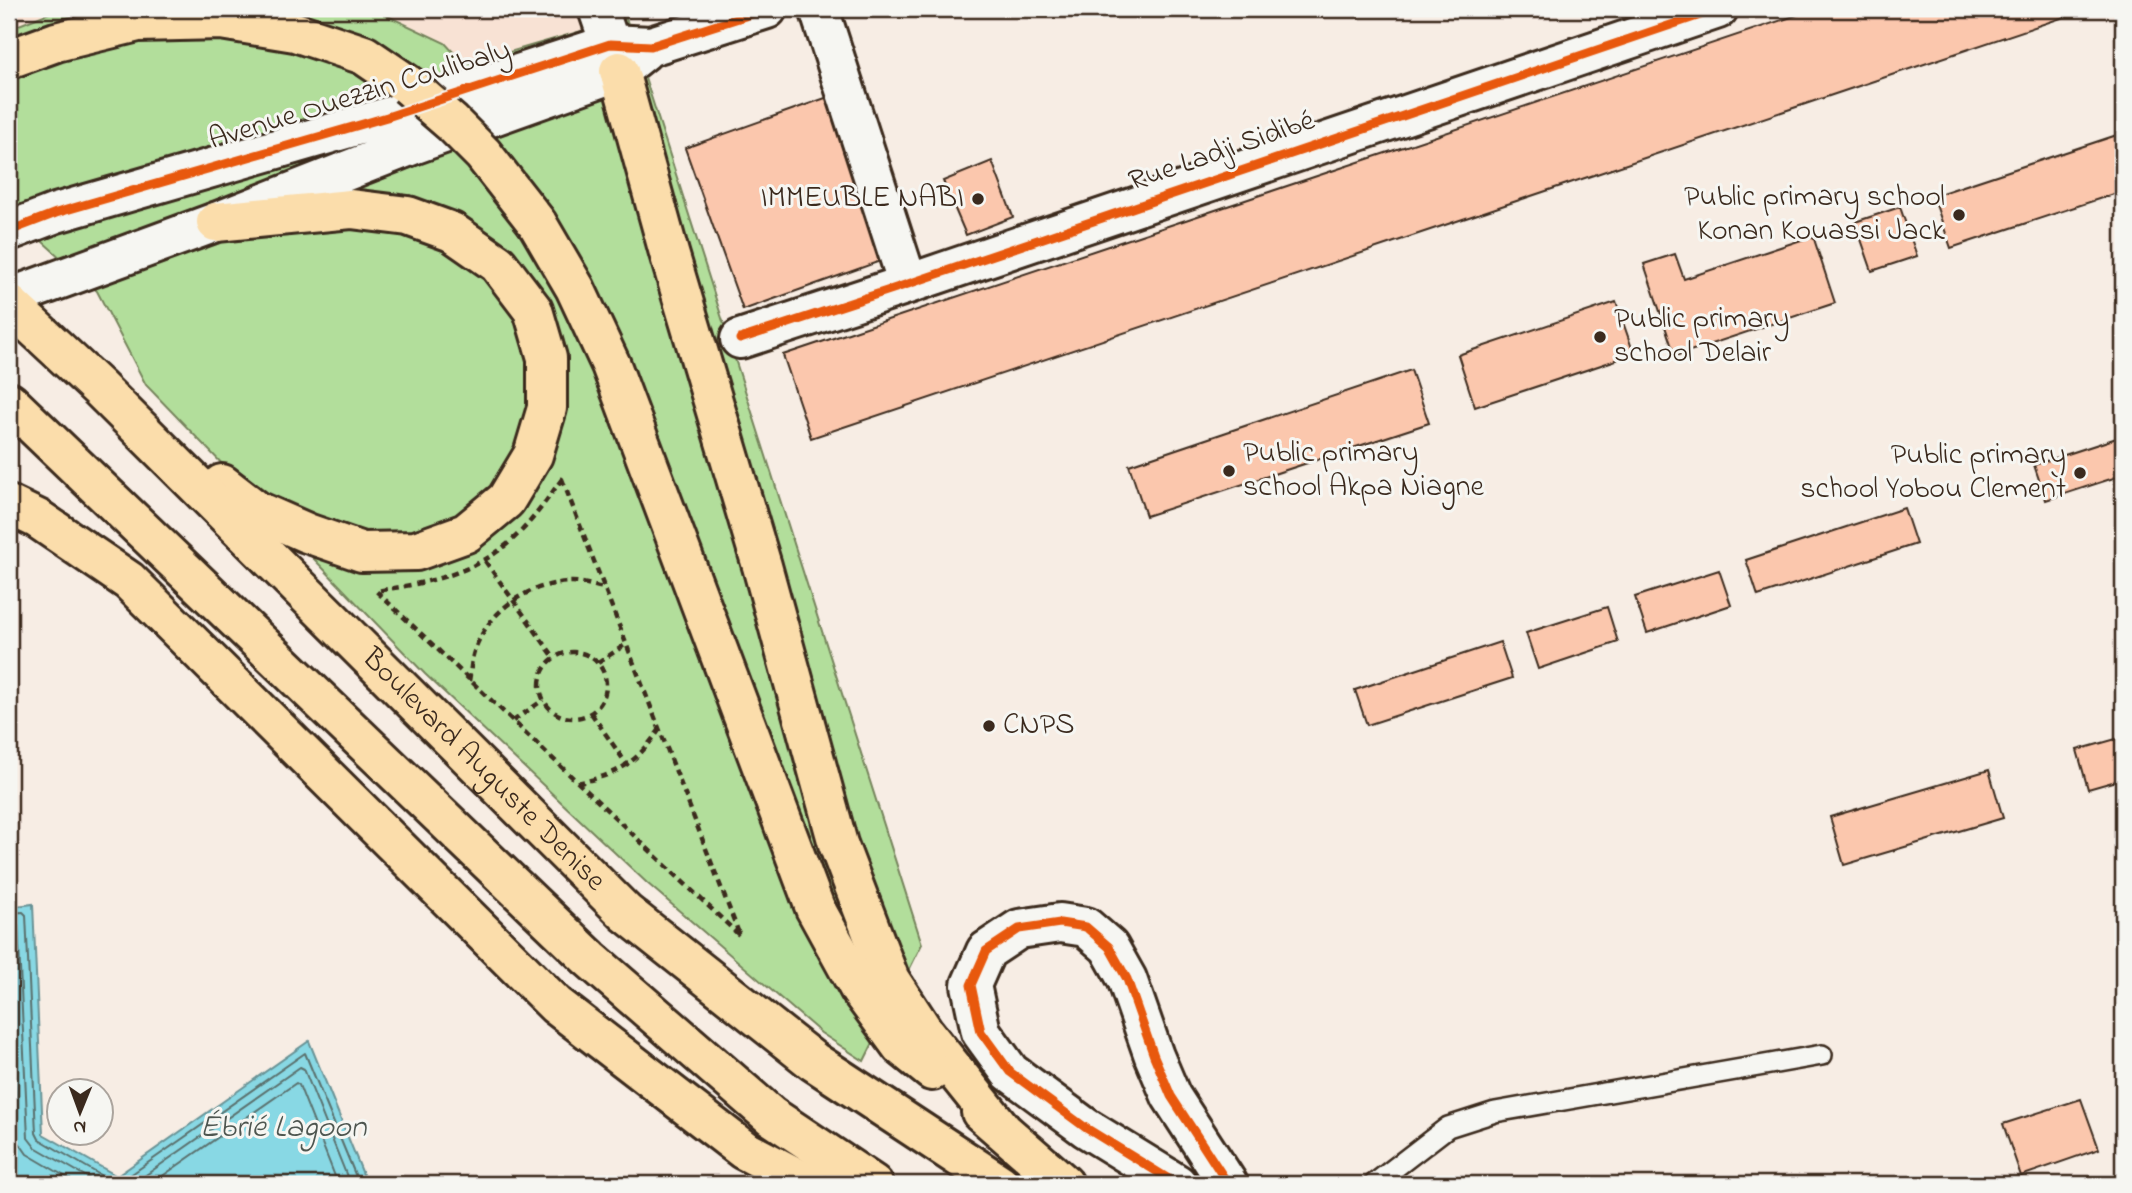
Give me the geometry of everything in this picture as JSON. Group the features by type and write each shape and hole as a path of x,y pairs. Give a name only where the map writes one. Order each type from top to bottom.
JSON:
{"highway":[{"path":"9,59 56,42 138,22 221,20 295,32 364,55 408,85 452,122 483,154 537,223 575,288 611,365 815,908 860,990 901,1046 1000,1127 1064,1184"},
{"path":"615,58 669,253 762,566 838,844 890,980 924,1032 1000,1127"},
{"path":"99,388 257,511 307,534 362,552 475,547 533,455 547,408 547,358 533,310 498,264 452,232 408,216 351,209 216,222"},
{"name":"Boulevard Auguste Denise","path":"9,304 99,388 626,913 813,1061 1000,1184"},
{"name":"Boulevard Auguste Denise","path":"9,402 590,960 771,1116 873,1184"},
{"path":"9,505 38,519 129,581 556,1004 744,1150 809,1184"}],"street":[{"path":"598,9 615,58"},
{"name":"Avenue Ouezzin Coulibaly","path":"9,231 69,209 387,117 615,58 767,9"},
{"path":"819,9 908,284"},
{"name":"Rue Ladji Sidibé","path":"740,339 1718,9"},
{"name":"Avenue Ouezzin Coulibaly","path":"9,298 216,222 415,144 615,58"},
{"path":"1177,1184 1086,1128 1010,1072 981,1032 971,985 986,951 1019,929 1060,923 1086,927 1109,947 1127,979 1171,1096 1228,1184"}],"lane":[{"path":"1374,1184 1448,1127 1495,1112 1822,1055"}],"path":[{"path":"562,479 605,588 740,936 376,591 424,583 475,547 514,538 562,479"},
{"path":"475,547 554,657"},
{"path":"469,681 474,650 490,622 513,600 542,586 574,582 605,588"},
{"path":"598,663 626,644"},
{"path":"566,652 578,652 598,663 605,673 607,684 600,706 591,713 570,719 550,710 543,701 540,677 554,657 566,652"},
{"path":"513,721 543,701"},
{"path":"591,713 628,765"},
{"path":"577,783 604,778 628,765 646,749 660,729"}],"shaded area":[{"path":"9,9 59,9 9,29"},
{"path":"373,9 653,9 465,66 445,43"}],"green space":[{"path":"59,9 373,9 445,43 465,65 626,18 922,944 864,1061 821,1033 647,883 425,674 146,385 97,291 9,211 9,29"}],"water":[{"name":"Ébrié Lagoon","path":"33,904 43,1134 46,1136 46,1148 68,1148 117,1176 309,1041 367,1184 9,1184 9,907"}],"building":[{"path":"1815,9 2088,9 811,438 783,355"},
{"path":"831,96 889,258 743,310 685,148"},
{"path":"2123,133 2123,191 1951,248 1933,196"},
{"name":"IMMEUBLE NABI","path":"992,161 1013,217 966,235 943,181"},
{"path":"1900,207 1917,256 1872,271 1855,222"},
{"path":"1813,236 1835,303 1675,356 1644,264 1675,254 1684,279"},
{"path":"1616,302 1634,354 1475,407 1458,355"},
{"path":"1411,370 1429,423 1146,516 1129,465"},
{"path":"2123,436 2123,475 2046,500 2034,465"},
{"path":"1904,508 1916,544 1758,596 1746,560"},
{"path":"1719,570 1731,605 1647,633 1635,597"},
{"path":"1607,607 1618,642 1538,669 1526,633"},
{"path":"1500,642 1512,678 1367,725 1355,690"},
{"path":"2123,737 2123,779 2088,789 2077,750"},
{"path":"1989,770 2003,818 1844,865 1830,817"},
{"path":"2081,1099 2099,1149 2021,1176 2003,1124"}],"cycle path":[{"path":"9,231 56,213 387,117 610,44 651,46 767,9"},
{"path":"740,339 1718,9"},
{"path":"1177,1184 1086,1128 1010,1072 981,1032 971,985 986,951 1019,929 1060,923 1086,927 1109,947 1127,979 1171,1096 1228,1184"}],"place":[{"name":"IMMEUBLE NABI","path":"978,199"},
{"name":"Public primary school Konan Kouassi Jack","path":"1959,215"},
{"name":"Public primary school Delair","path":"1600,337"},
{"name":"Public primary school Akpa Niagne","path":"1229,471"},
{"name":"Public primary school Yobou Clement","path":"2080,473"},
{"name":"CNPS","path":"989,726"}]}
